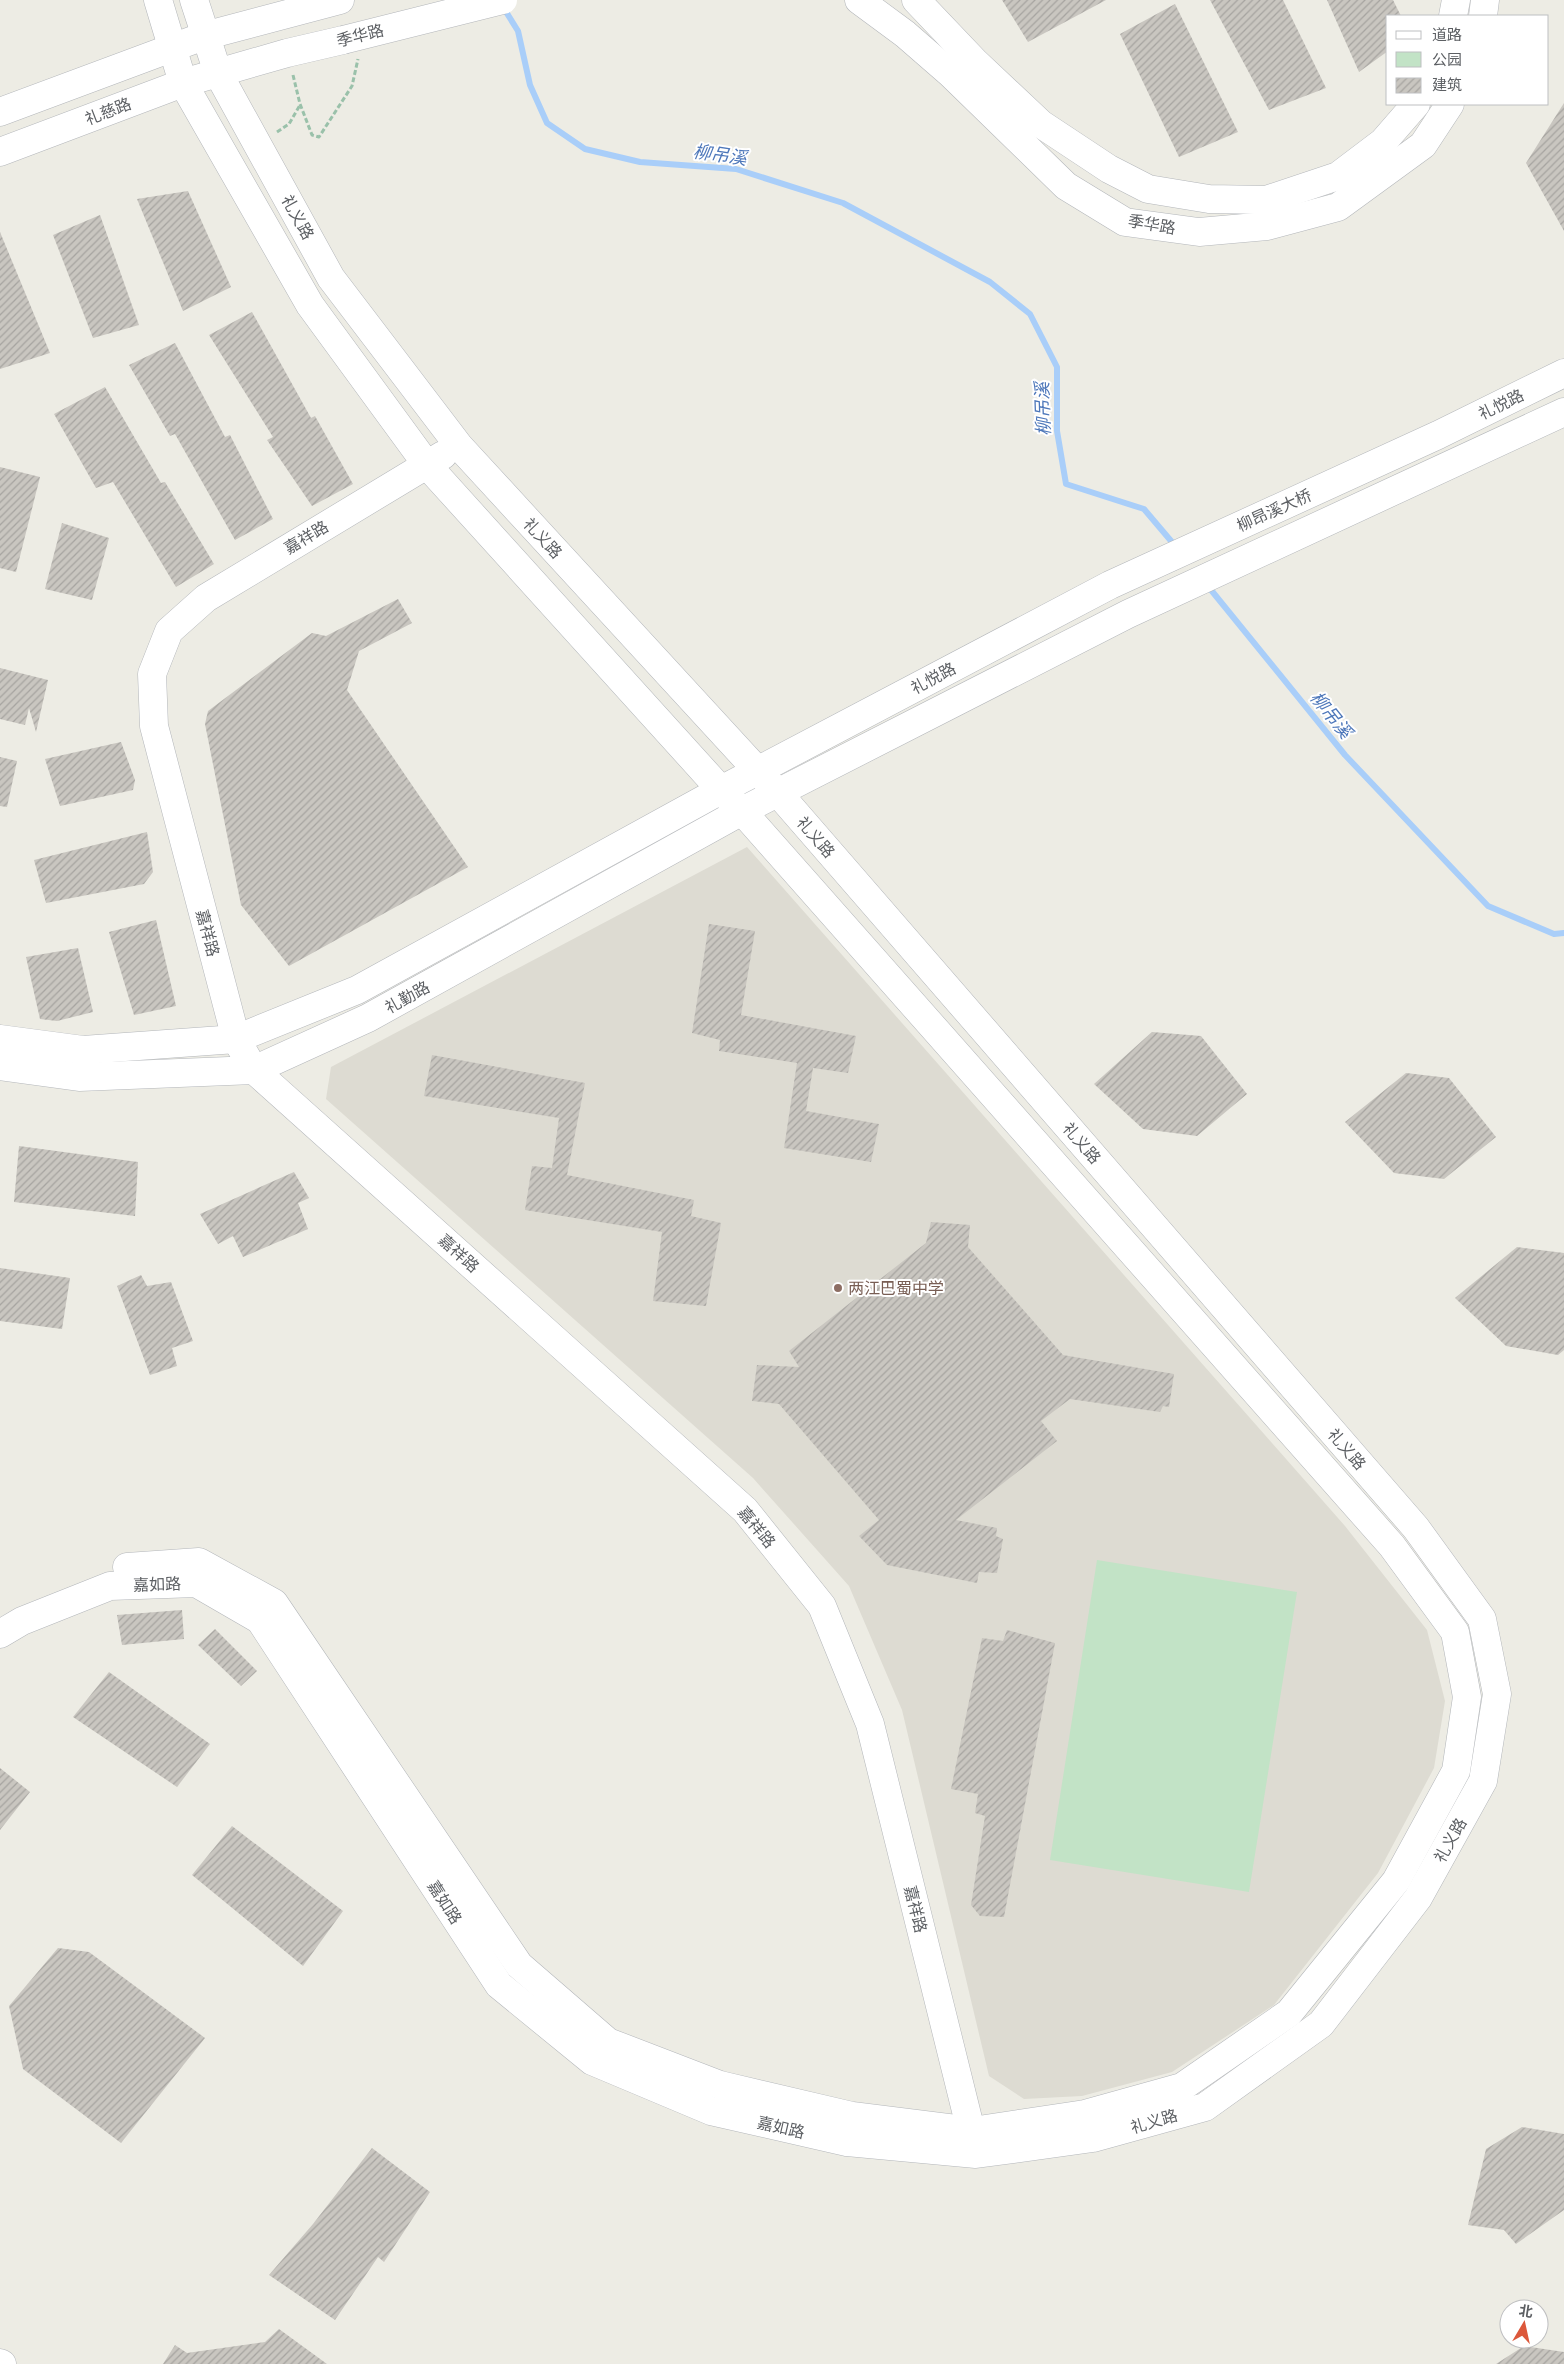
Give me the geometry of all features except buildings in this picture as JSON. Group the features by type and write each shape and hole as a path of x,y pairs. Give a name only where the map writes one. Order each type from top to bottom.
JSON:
{"main road":[{"name":"礼义路","path":"158,0 183,83 310,305 427,465 742,811 1392,1546 1455,1632 1467,1697 1456,1771 1396,1881 1289,2013 1182,2087 974,2142"},
{"name":"礼义路","path":"194,0 204,36 218,73 331,278 458,446 779,794 1416,1528 1482,1619 1497,1694 1483,1781 1418,1898 1320,2024 1205,2106 1093,2138 974,2142"},
{"name":"季华路","path":"218,73 287,53 350,46 504,0"},
{"name":"季华路","path":"859,0 905,34 951,74 1066,186 1125,222 1199,232 1266,226 1338,206 1423,146 1449,105"},
{"name":"季华路","path":"916,0 974,61 1041,124 1109,169 1148,189 1209,199 1266,200 1338,176 1383,142 1415,105"},
{"path":"1453,15 1456,0"},
{"path":"1482,15 1485,0"},
{"path":"0,112 204,36 336,1"},
{"name":"礼慈路","path":"0,152 183,83 218,73"},
{"name":"礼悦路","path":"1438,435 1564,373"},
{"name":"柳昂溪大桥","path":"1128,614 1564,412"},
{"name":"柳昂溪大桥","path":"1110,584 1438,435"},
{"name":"嘉祥路","path":"458,446 206,598 169,630 152,674 154,726 236,1039 254,1070 745,1510 822,1606 870,1724 974,2142"},
{"name":"礼悦路","path":"757,772 1110,584"},
{"name":"礼悦路","path":"779,794 1128,614"},
{"name":"礼勤路","path":"0,1039 83,1050 236,1039 357,990 757,772"},
{"name":"礼勤路","path":"0,1066 79,1077 254,1070 368,1018 742,811 779,794"},
{"name":"嘉如路","path":"0,1613 103,1569 199,1562 274,1603 519,1965 608,2042 720,2085 974,2142"},
{"name":"嘉如路","path":"0,1634 22,1621 110,1586 196,1583 260,1620 499,1985 592,2061 711,2111 847,2142 974,2142"}],"path":[{"path":"287,53 300,104 312,135 319,137 352,86 359,62 350,46"},
{"path":"258,145 289,124 300,104"}],"shaded area":[{"name":"两江巴蜀中学","path":"747,847 1345,1526 1427,1630 1445,1701 1434,1768 1378,1873 1274,2005 1172,2072 1082,2096 1024,2099 989,2076 902,1710 849,1586 753,1478 326,1099 331,1067"}],"green space":[{"path":"1097,1560 1297,1592 1249,1892 1050,1860"}],"waterway":[{"name":"柳吊溪","path":"503,7 518,31 530,85 547,123 585,149 640,162 736,169 843,203 990,282 1030,314 1057,367 1057,431 1066,484 1144,509 1177,548"},
{"name":"柳吊溪","path":"1207,585 1345,755 1488,906 1554,934 1564,933"}],"place":[{"name":"两江巴蜀中学","path":"838,1288"}]}
